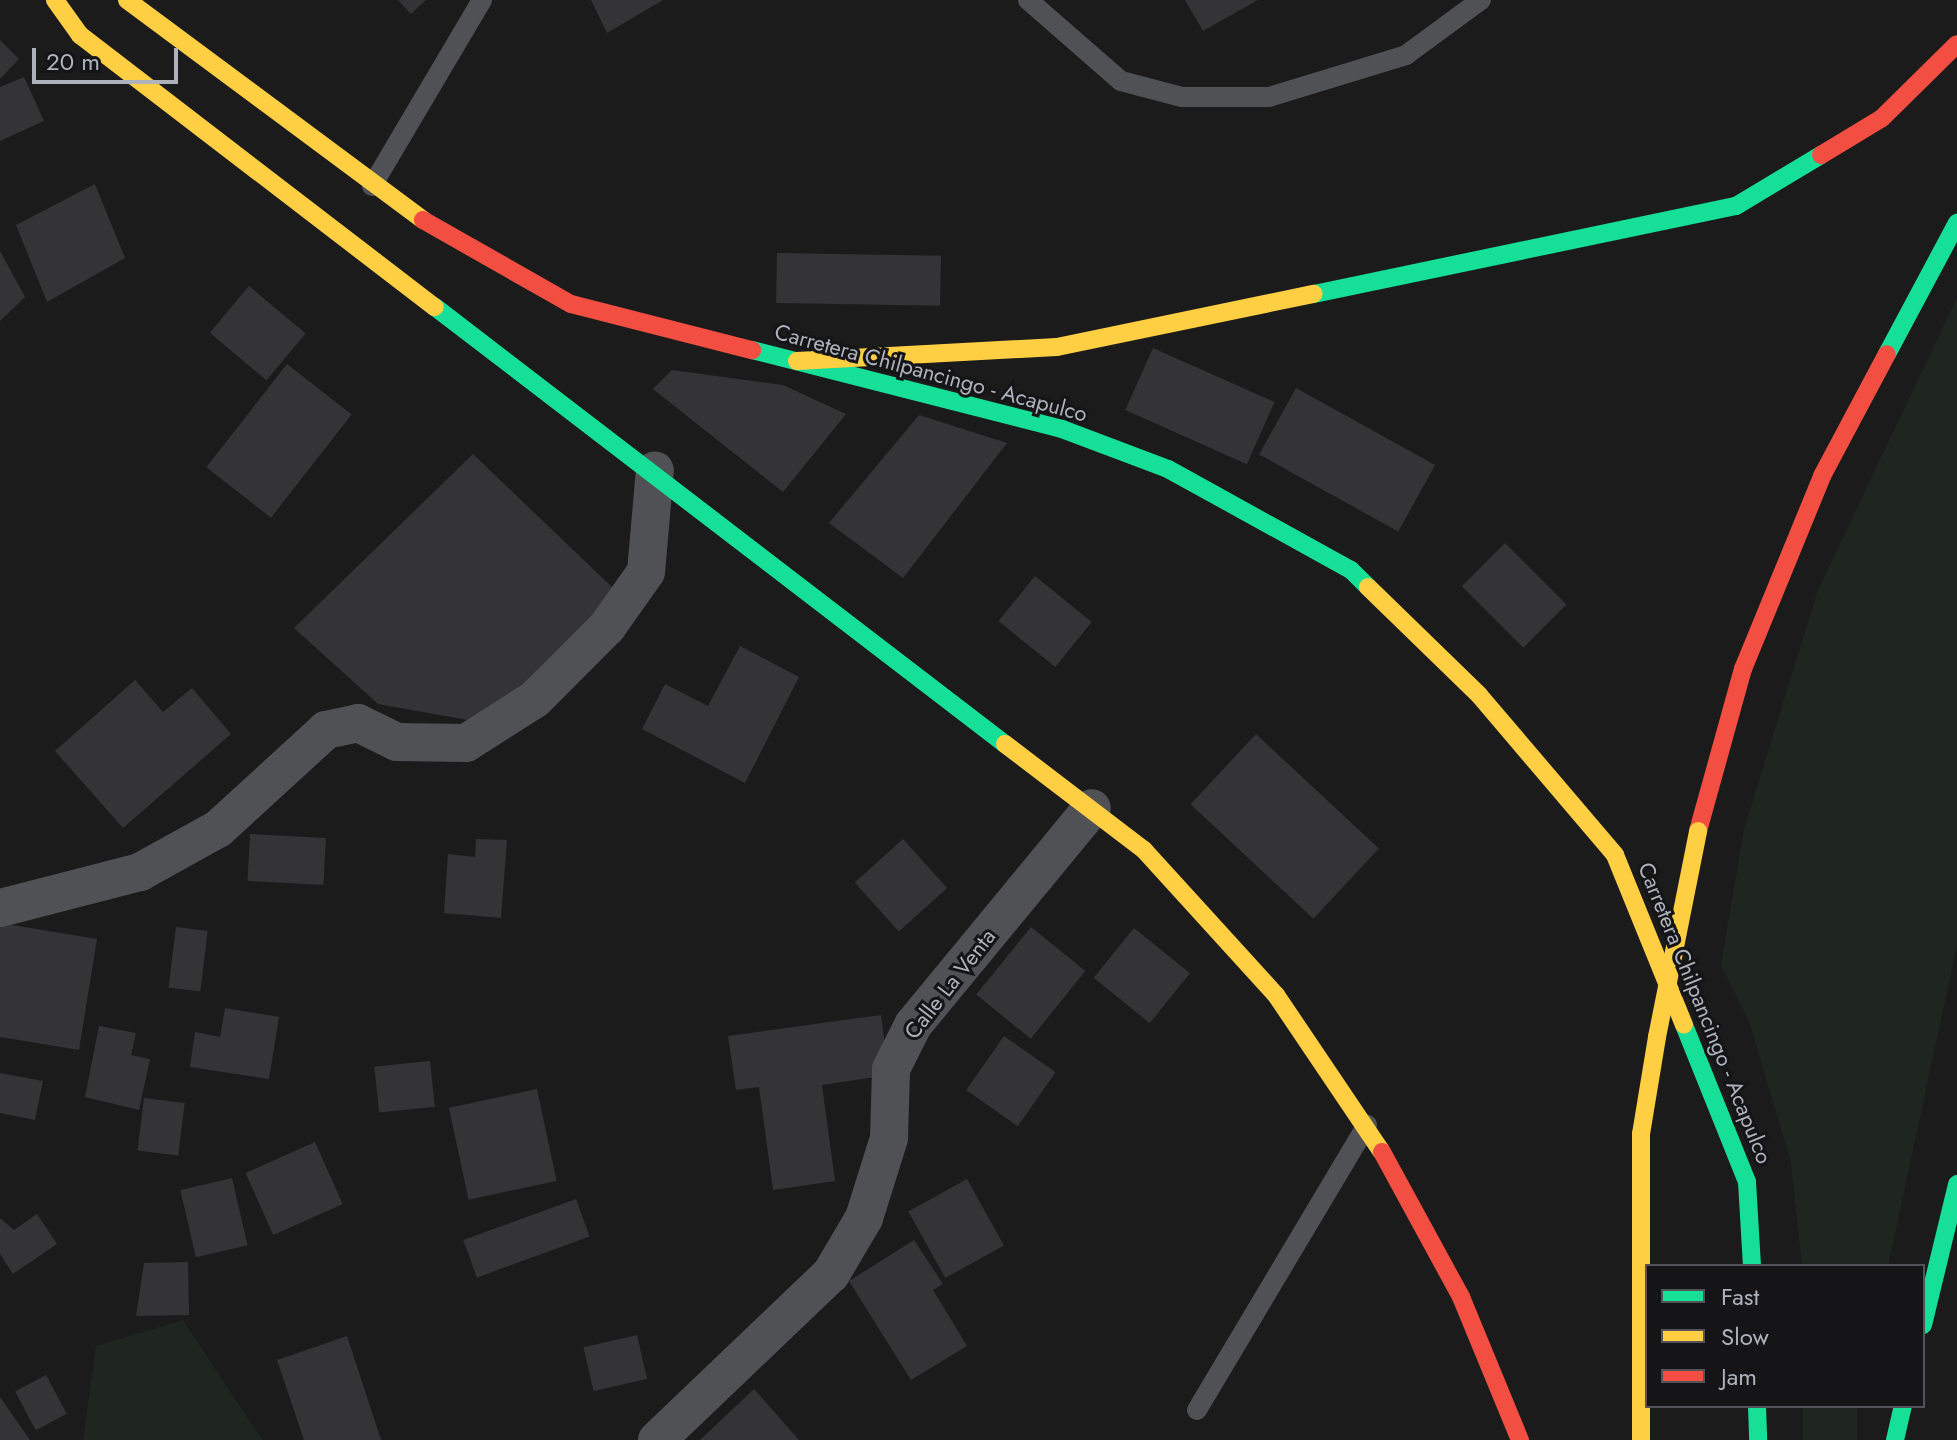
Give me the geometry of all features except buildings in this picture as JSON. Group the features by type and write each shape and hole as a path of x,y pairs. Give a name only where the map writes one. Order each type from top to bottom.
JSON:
{"main road":[{"path":"55,0 80,35 655,470 1144,850 1276,995 1367,1125 1461,1297 1520,1440"},
{"name":"Carretera Chilpancingo - Acapulco","path":"127,0 372,186 458,246 571,304 1062,429 1168,469 1351,570 1431,645 1615,855 1747,1182 1752,1264"},
{"path":"797,361 1057,347 1736,206 1882,118 1957,44"},
{"path":"1641,1440 1641,1134 1698,831 1743,669 1822,476 1957,223"},
{"path":"1925,1317 1957,1184"},
{"path":"1757,1408 1758,1440"},
{"path":"1895,1440 1903,1408"}],"street":[{"path":"0,908 140,872 218,829 326,730 358,723 397,742 466,743 535,699 607,627 646,572 655,470"},
{"name":"Calle La Venta","path":"657,1440 831,1274 864,1218 889,1138 891,1069 913,1025 1092,808"}],"lane":[{"path":"372,186 482,0"},
{"path":"1028,0 1121,81 1182,97 1269,97 1406,55 1481,0"},
{"path":"1197,1410 1367,1125"}],"shaded area":[{"path":"1957,298 1957,945 1888,1264 1802,1264 1791,1163 1749,1021 1721,965 1744,829 1818,590"},
{"path":"183,1320 262,1440 83,1440 96,1346"},
{"path":"1803,1408 1857,1408 1857,1440 1803,1440"}],"traffic: fast":[{"path":"1314,294 1736,206 1821,155"},
{"path":"1887,354 1957,223"},
{"path":"435,307 1005,744"},
{"path":"752,350 1062,429 1168,469 1351,570 1368,587"},
{"path":"1684,1025 1747,1182 1752,1264"},
{"path":"1925,1317 1957,1184"},
{"path":"1757,1408 1758,1440"},
{"path":"1895,1440 1903,1408"}],"traffic: slow":[{"path":"55,0 80,35 435,307"},
{"path":"127,0 423,220"},
{"path":"797,361 1057,347 1314,294"},
{"path":"1368,587 1479,695 1615,855 1684,1025"},
{"path":"1005,744 1144,850 1276,995 1382,1152"},
{"path":"1657,1037 1698,831"},
{"path":"1641,1440 1641,1134 1657,1037"}],"traffic: jam":[{"path":"1821,155 1882,118 1957,44"},
{"path":"423,220 571,304 752,350"},
{"path":"1698,831 1743,669 1822,476 1887,354"},
{"path":"1382,1152 1461,1297 1520,1440"}]}
